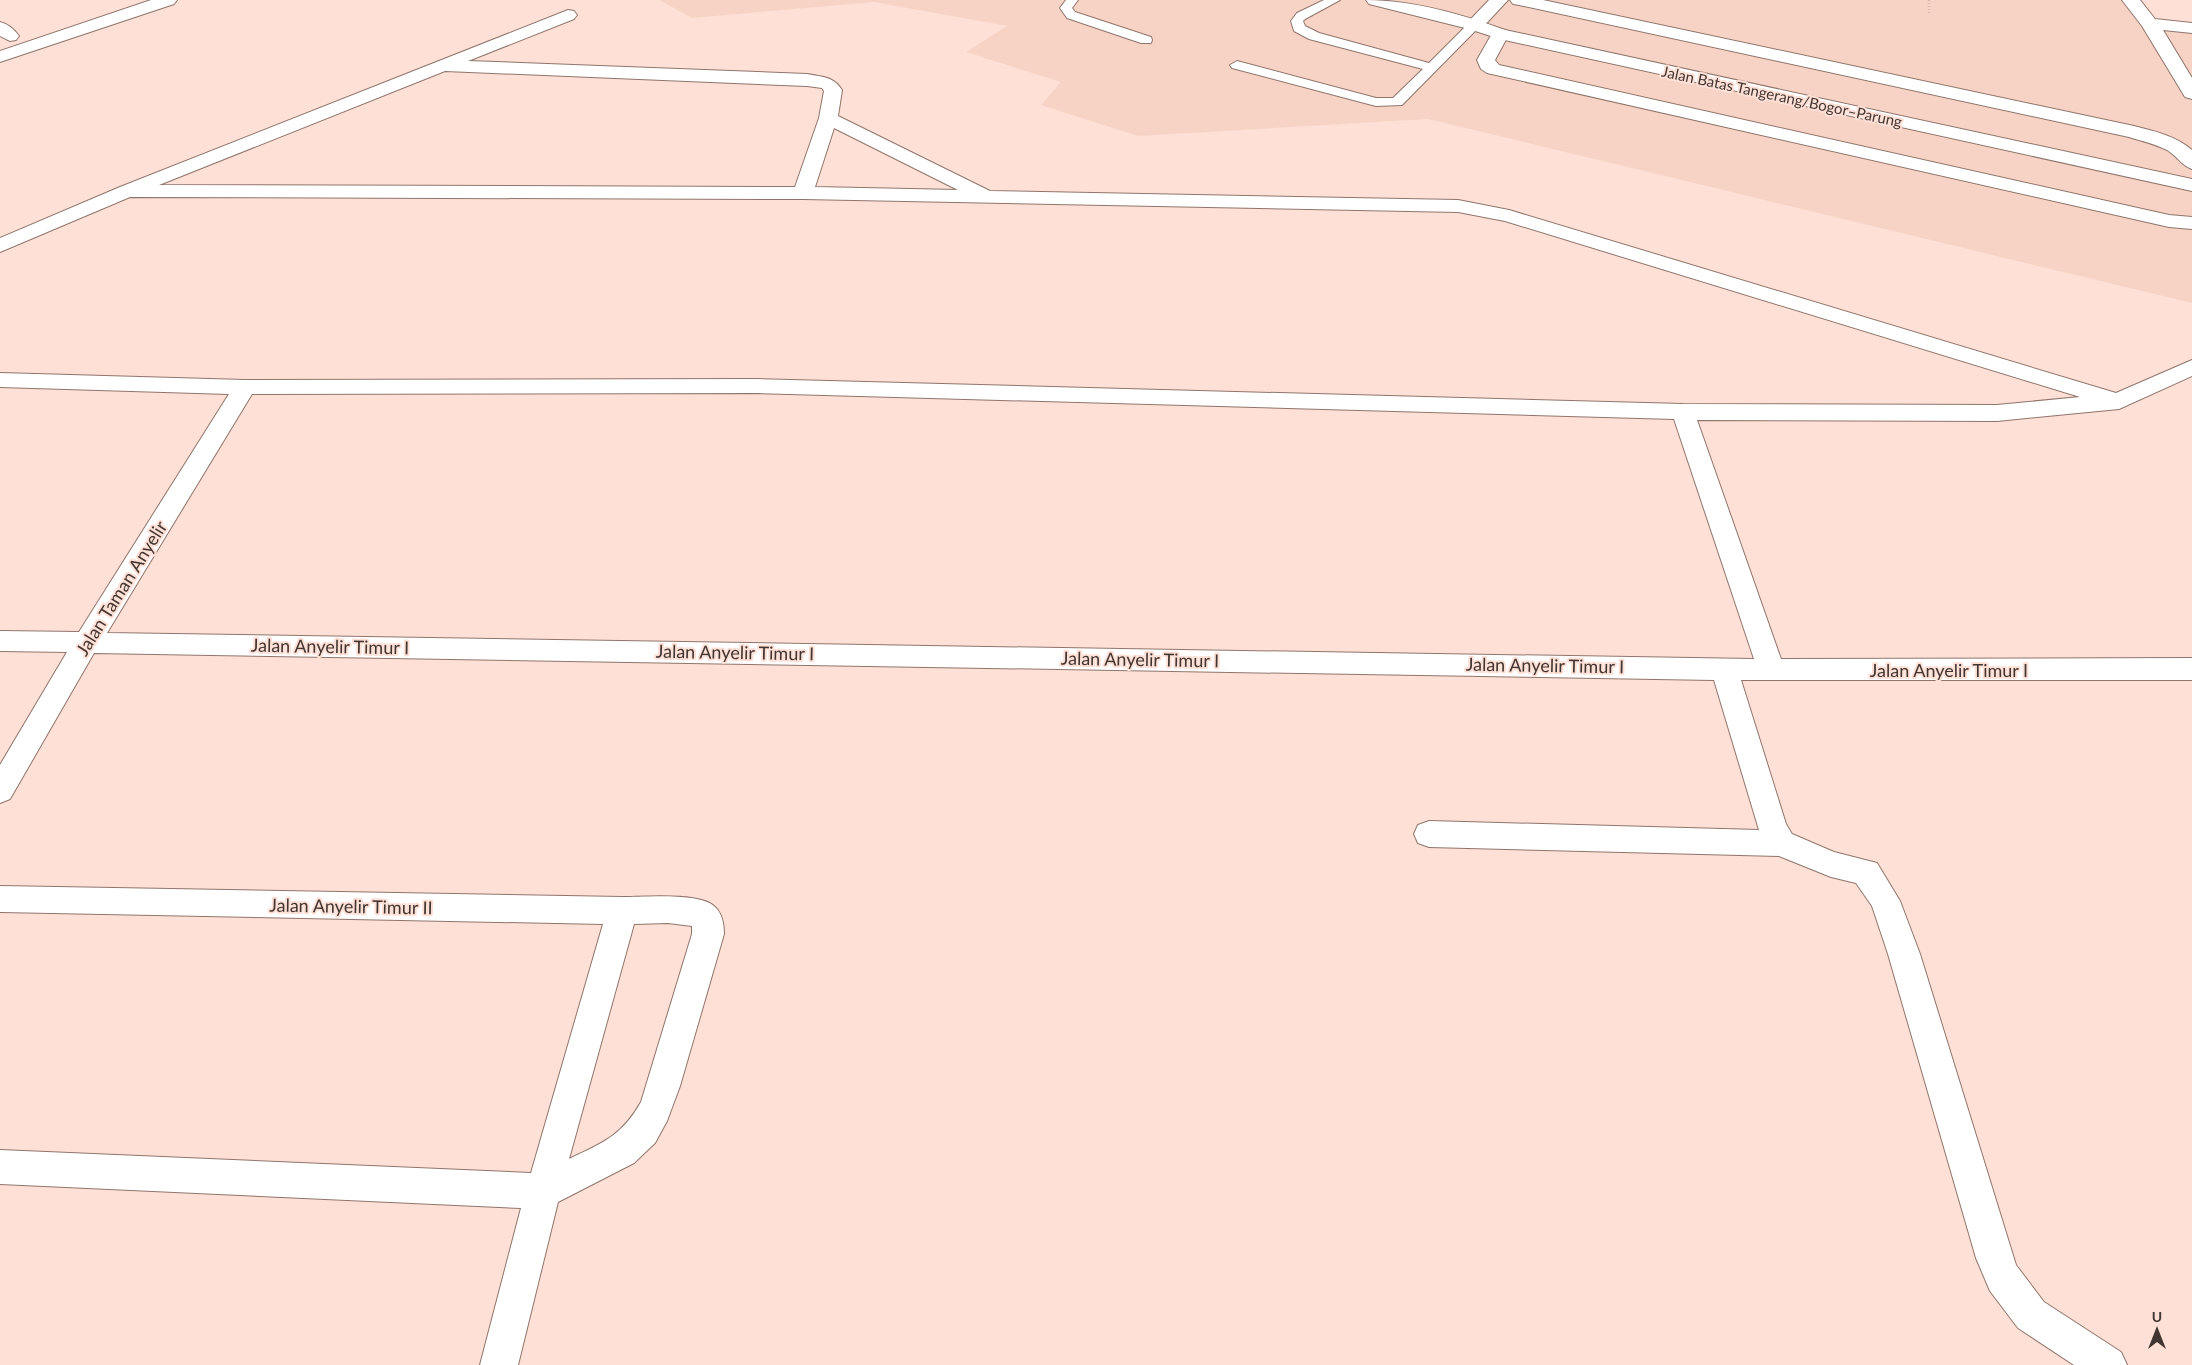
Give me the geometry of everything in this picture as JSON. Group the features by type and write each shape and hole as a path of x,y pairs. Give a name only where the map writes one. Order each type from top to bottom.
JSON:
{"street":[{"path":"3,34 117,0"},
{"path":"0,57 168,0"},
{"name":"Jalan Batas Tangerang/Bogor–Parung","path":"1375,0 1476,25 1500,34 2192,185"},
{"path":"1476,25 1499,0"},
{"path":"1519,0 2134,132 2173,146 2188,156 2192,163"},
{"path":"2131,0 2150,24 2192,93"},
{"path":"0,246 127,191 568,16"},
{"path":"2150,24 2192,28"},
{"path":"1500,34 1486,60 1487,65 1493,70 2159,219 2185,224 2192,223"},
{"path":"441,66 469,69 807,80 828,84 833,90 828,118 803,193"},
{"path":"828,118 990,198"},
{"path":"127,191 803,193 1458,206 1510,216 2119,401"},
{"path":"0,380 245,386 757,386 1683,412 1997,413 2119,401 2192,367"},
{"name":"Jalan Taman Anyelir","path":"0,791 87,642 245,386"},
{"path":"1683,412 1771,670"},
{"name":"Jalan Anyelir Timur I","path":"0,641 1771,670 2192,668"},
{"path":"1724,668 1772,827 1781,843"},
{"path":"1429,834 1781,843 1831,864 1866,872 1885,901 1904,954 1994,1258 2003,1278 2031,1315 2108,1365"},
{"name":"Jalan Anyelir Timur II","path":"0,899 622,911 668,909 702,914 708,922 708,934 655,1109 642,1131 622,1151 543,1191"},
{"path":"499,1365 543,1191 622,911"},
{"path":"0,1167 543,1191"}],"lane":[{"path":"1072,0 1066,8 1071,15 1146,40"},
{"path":"1334,0 1301,16 1297,21 1299,28 1314,36 1431,68"},
{"path":"1237,65 1376,102 1397,102 1476,25"}],"path":[{"path":"1929,0 1929,14"}],"shaded area":[{"path":"659,0 2125,0 2138,19 2192,26 2192,303 1428,119 1138,136 1041,105 1061,82 966,52 1007,26 874,2 692,18"}]}
